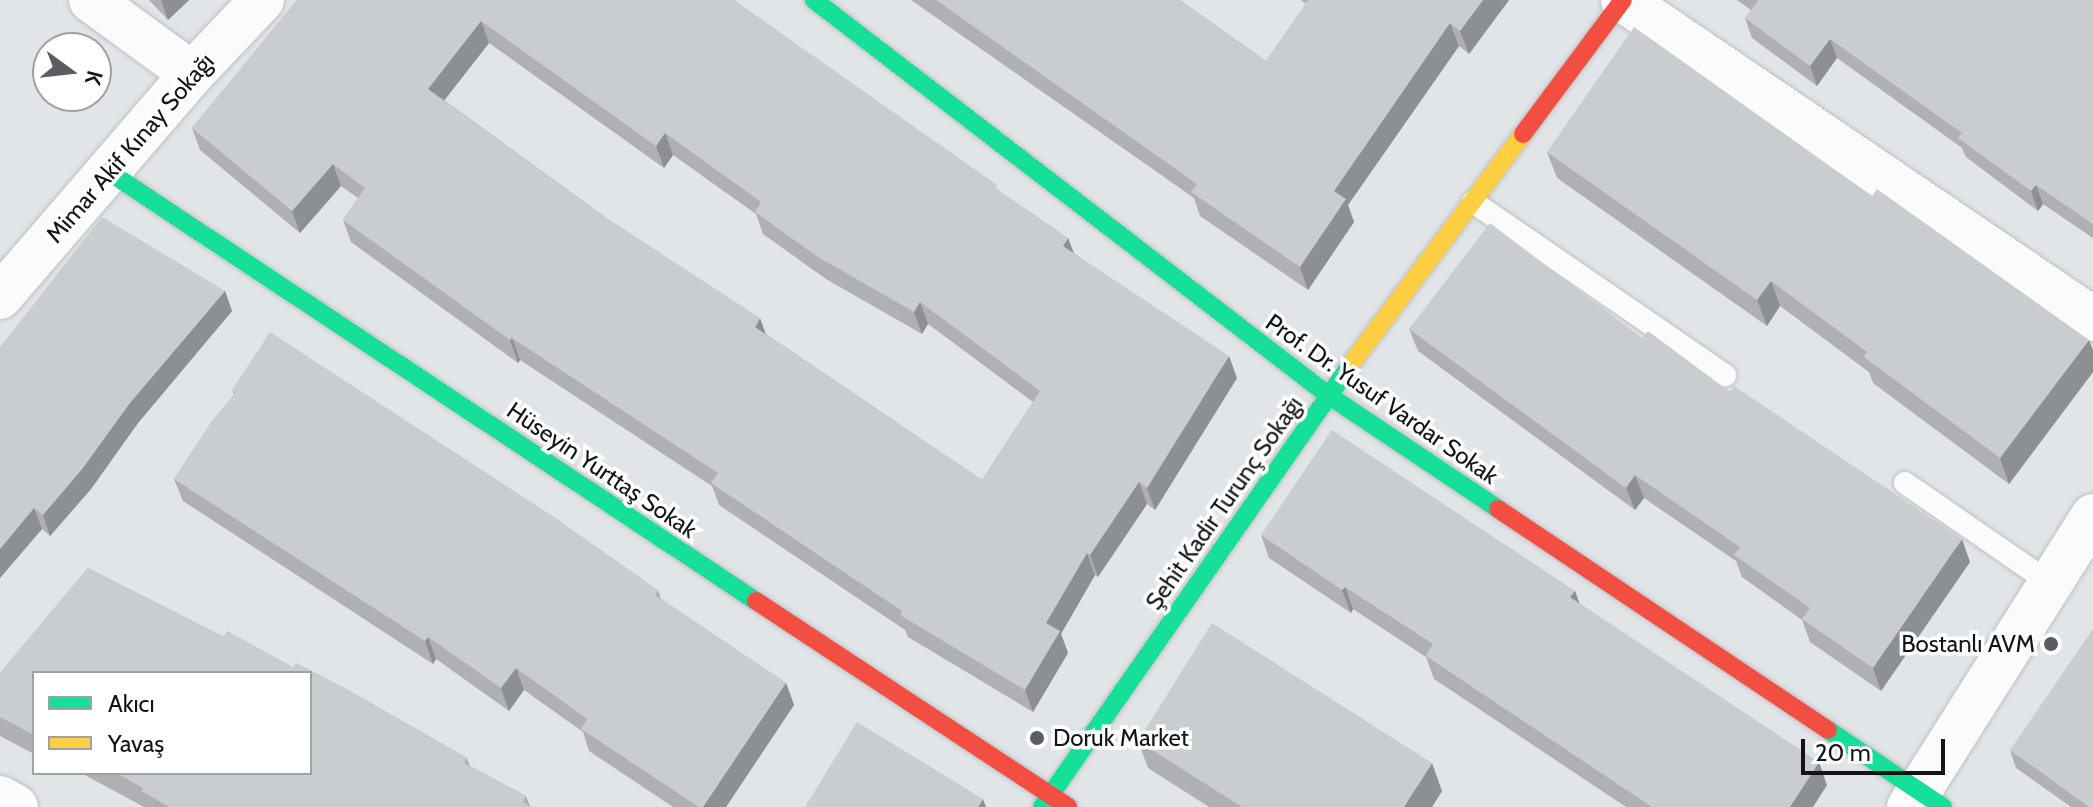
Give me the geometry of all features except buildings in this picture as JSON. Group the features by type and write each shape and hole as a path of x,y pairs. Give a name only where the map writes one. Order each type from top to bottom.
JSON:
{"street":[{"path":"91,0 192,74"},
{"name":"Mimar Akif Kınay Sokağı","path":"0,297 192,74 262,0"},
{"name":"Prof. Dr. Yusuf Vardar Sokak","path":"814,0 1328,395 1924,801"},
{"path":"1623,0 2093,319"},
{"name":"Şehit Kadir Turunç Sokağı","path":"1045,801 1328,395 1623,0"},
{"name":"Hüseyin Yurttaş Sokak","path":"109,172 1045,801 1068,807"},
{"path":"1924,801 2050,583 2093,516"},
{"path":"0,798 16,807"}],"lane":[{"path":"1473,202 1725,375"},
{"path":"1905,483 2050,583"}],"traffic: fast":[{"path":"814,0 1328,395 1498,509"},
{"path":"109,172 756,601"},
{"path":"1042,807 1351,364"},
{"path":"1828,730 1943,807"}],"traffic: slow":[{"path":"1351,364 1523,134"}],"traffic: jam":[{"path":"1523,134 1623,0"},
{"path":"1498,509 1828,730"},
{"path":"756,601 1068,807"}],"place":[{"name":"Bostanlı AVM","path":"2051,644"},
{"name":"Doruk Market","path":"1037,738"}]}
